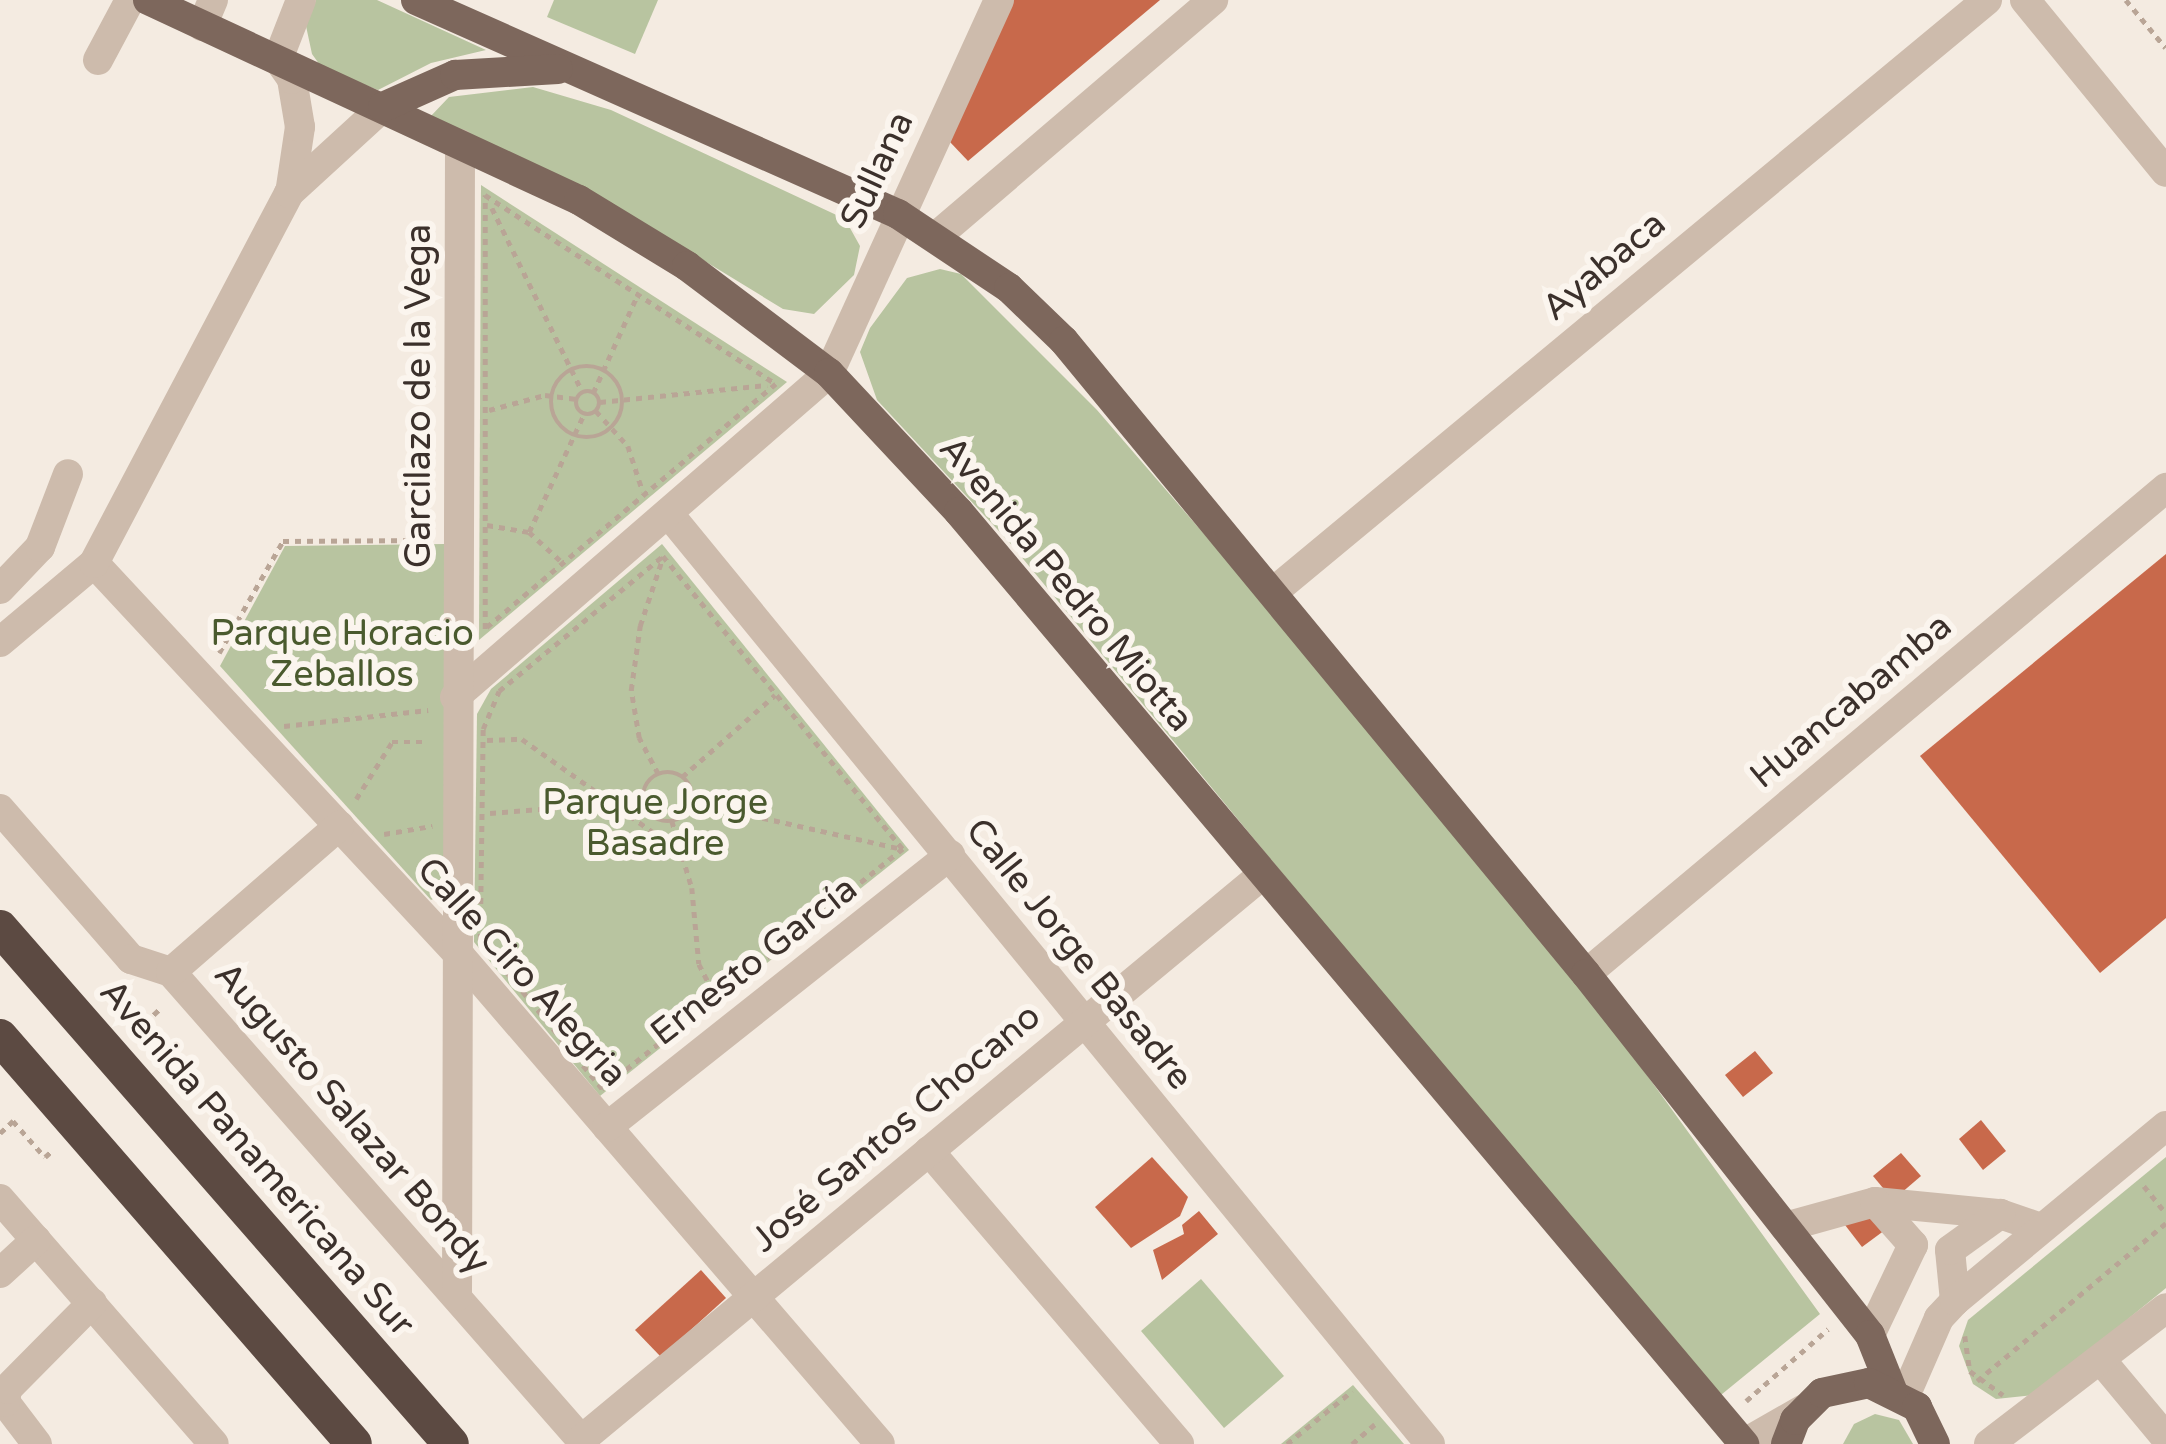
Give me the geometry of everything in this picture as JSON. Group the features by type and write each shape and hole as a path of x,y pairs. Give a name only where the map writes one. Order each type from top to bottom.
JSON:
{"highway":[{"name":"Avenida Panamericana Sur","path":"0,928 452,1444"},
{"path":"0,1036 355,1444"}],"main road":[{"name":"Avenida Pedro Miotta","path":"148,0 207,13 278,59 579,200 687,266 829,374 959,512 1743,1444"},
{"path":"416,0 938,235 1064,341 1586,974 1870,1335 1899,1393 1935,1444"},
{"path":"383,107 455,75 570,69"},
{"path":"1786,1444 1804,1409 1845,1385 1899,1393"}],"street":[{"path":"98,60 130,0"},
{"path":"0,642 94,563 289,193 300,127 292,79 278,59 301,0"},
{"name":"Sullana","path":"829,374 999,0"},
{"path":"938,235 1213,0"},
{"name":"Ayabaca","path":"1272,593 1987,0"},
{"path":"2025,0 2166,172"},
{"path":"289,193 383,107"},
{"name":"Garcilazo de la Vega","path":"457,1296 461,957 470,741 447,703 457,539 471,417 460,144"},
{"path":"447,703 656,504 829,374"},
{"path":"0,589 40,547 68,474"},
{"name":"Huancabamba","path":"1586,974 2166,488"},
{"name":"Calle Jorge Basadre","path":"656,504 950,855 1082,1023 1430,1444"},
{"name":"Calle Ciro Alegria","path":"94,563 461,957 880,1444"},
{"name":"Augusto Salazar Bondy","path":"0,808 131,959 177,979 583,1442"},
{"path":"177,979 339,826"},
{"name":"Ernesto García","path":"607,1127 950,855"},
{"name":"José Santos Chocano","path":"583,1442 1261,876"},
{"path":"1899,1393 1940,1318 1962,1311 2042,1228 2166,1126"},
{"path":"929,1151 1179,1444"},
{"path":"0,1199 214,1444"},
{"path":"1875,1202 1913,1245 1950,1250 2000,1214"},
{"path":"1785,1227 1875,1202 2000,1214 2042,1228"},
{"path":"0,1273 36,1240"},
{"path":"1870,1335 1913,1245"},
{"path":"1950,1250 1962,1311"},
{"path":"37,1444 4,1402 7,1389 92,1303"},
{"path":"1989,1444 2166,1308"},
{"path":"2102,1360 2166,1438"},
{"path":"1743,1444 1804,1409"}],"path":[{"path":"2126,0 2166,48"},
{"path":"460,144 583,392"},
{"path":"485,195 776,384"},
{"path":"485,195 471,417 485,525 485,629 563,563 656,504 776,384"},
{"path":"593,393 638,294"},
{"path":"572,370 604,370"},
{"path":"572,370 552,395 557,423 574,436 602,436 614,426 624,400"},
{"path":"604,370 624,400"},
{"path":"599,402 829,374"},
{"path":"583,392 593,393"},
{"path":"577,399 583,392"},
{"path":"593,393 599,402"},
{"path":"471,417 552,395 577,399"},
{"path":"529,532 584,414 577,399"},
{"path":"596,411 599,402"},
{"path":"584,414 596,411"},
{"path":"596,411 614,426 656,504 663,556 640,626 631,690 639,738 658,774"},
{"path":"203,680 283,541 457,539 485,525 529,532 563,563"},
{"path":"663,556 903,849"},
{"path":"663,556 499,691 470,741 484,813 480,940 602,1089 903,849"},
{"path":"658,774 682,776 775,695"},
{"path":"296,742 282,726 447,703"},
{"path":"337,790 351,807 392,742 522,739 684,854"},
{"path":"643,801 658,774"},
{"path":"682,776 692,802"},
{"path":"484,813 643,801"},
{"path":"643,801 650,815 672,821"},
{"path":"692,802 950,855"},
{"path":"672,821 692,802"},
{"path":"437,843 438,805"},
{"path":"672,821 684,854 699,964 716,998"},
{"path":"389,852 375,836 438,826"},
{"path":"136,1030 177,979"},
{"path":"0,1133 13,1121 45,1157"},
{"path":"2153,1170 2140,1181 2166,1213"},
{"path":"1977,1381 2166,1223"},
{"path":"1962,1311 1965,1359 1977,1381 2020,1396"},
{"path":"1287,1444 1352,1390 1388,1432"},
{"path":"1352,1444 1378,1421"},
{"path":"1296,1436 1302,1444"}],"green space":[{"path":"316,0 377,0 486,50 431,63 378,90 322,68 312,54 306,26"},
{"path":"554,0 658,0 635,54 547,17"},
{"path":"533,87 611,110 845,219 860,246 854,275 814,314 783,309 618,208 430,117 449,97"},
{"path":"481,185 787,382 479,640"},
{"path":"940,269 961,274 1097,410 1248,585 1620,1038 1820,1314 1716,1399 1010,543 877,400 860,352 870,328 907,278"},
{"name":"Parque Horacio Zeballos","path":"444,544 444,894 431,900 220,666 285,546"},
{"name":"Parque Jorge Basadre","path":"662,544 909,850 600,1096 474,942 477,714 491,689"},
{"path":"2166,1157 2166,1288 2035,1395 1996,1399 1973,1384 1959,1346 1968,1320"},
{"path":"1201,1279 1284,1376 1224,1428 1141,1331"},
{"path":"1353,1385 1404,1444 1281,1444"},
{"path":"1875,1414 1899,1420 1913,1444 1843,1444 1854,1424"}],"building":[{"path":"1012,0 1160,0 968,161 950,142"},
{"path":"2166,554 2166,918 2100,973 1920,756"},
{"path":"1755,1051 1773,1073 1743,1097 1725,1075"},
{"path":"1981,1120 2006,1151 1983,1170 1959,1139"},
{"path":"1901,1153 1921,1176 1893,1200 1873,1176"},
{"path":"1152,1157 1188,1197 1180,1216 1131,1248 1095,1207"},
{"path":"1868,1208 1885,1230 1862,1247 1845,1225"},
{"path":"1199,1211 1218,1234 1162,1280 1153,1250 1184,1234 1182,1225"},
{"path":"701,1270 726,1298 661,1357 635,1330"}]}
